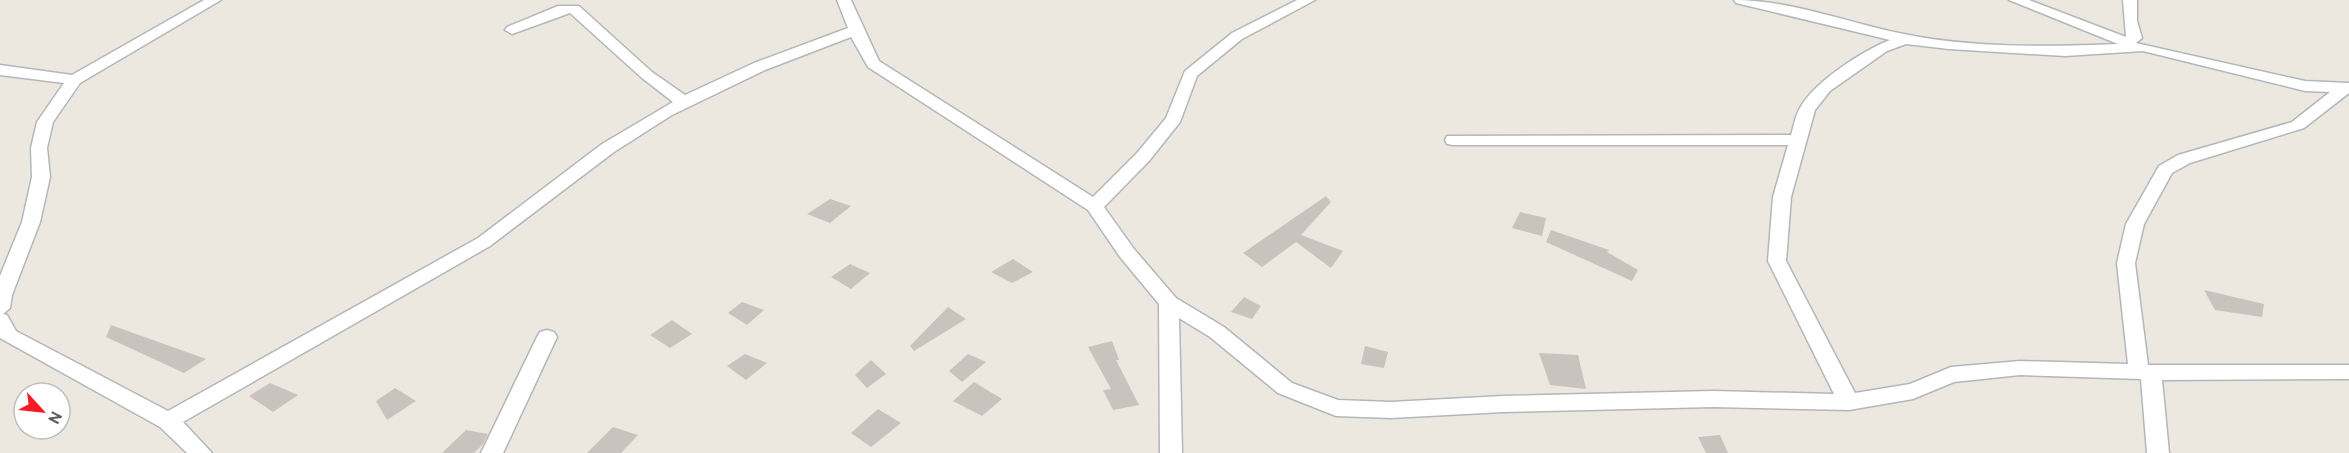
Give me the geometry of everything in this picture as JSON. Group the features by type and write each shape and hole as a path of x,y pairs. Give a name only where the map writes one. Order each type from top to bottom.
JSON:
{"street":[{"path":"0,308 2,295 32,222 41,177 39,147 45,122 74,80 214,0"},
{"path":"1094,206 1143,157 1174,119 1190,75 1237,36 1308,0"},
{"path":"1741,0 1905,39 1948,45 2065,51 2143,47"},
{"path":"2016,0 2143,47 2305,86 2347,88"},
{"path":"2126,42 2135,38 2130,21 2130,0"},
{"path":"848,1 856,30 873,64 1094,206 1127,253 1169,303 1217,332 1285,388 1336,408 1391,410 1503,404 1713,399 1849,402 1913,391 1951,375 2020,368 2214,374 2349,372"},
{"path":"512,30 564,9 574,9 647,75 685,103"},
{"path":"168,421 484,242 510,226 607,149 685,103 746,71 856,30"},
{"path":"1849,402 1777,261 1782,197 1807,109 1824,88 1882,48 1905,39"},
{"path":"0,70 74,80"},
{"path":"2158,453 2126,263 2135,225 2164,170 2184,159 2298,124 2347,88"},
{"path":"1453,140 1797,140"},
{"path":"1169,303 1171,453"},
{"path":"0,320 9,336 168,421 201,453"},
{"path":"492,453 546,337"}],"building":[{"path":"1326,196 1331,202 1301,235 1343,251 1331,268 1296,242 1262,267 1243,253"},
{"path":"830,199 851,206 830,223 807,214"},
{"path":"1520,212 1546,218 1542,236 1512,228"},
{"path":"1551,230 1609,250 1607,252 1638,270 1632,281 1546,242"},
{"path":"1013,259 1033,272 1012,283 991,272"},
{"path":"850,264 870,273 851,289 831,277"},
{"path":"2204,290 2264,304 2262,317 2215,310"},
{"path":"1244,297 1261,306 1252,319 1231,312"},
{"path":"742,302 764,310 747,325 728,313"},
{"path":"948,307 966,319 914,351 910,346"},
{"path":"672,320 692,334 670,348 650,335"},
{"path":"111,325 206,359 184,373 106,337"},
{"path":"1112,341 1119,360 1116,360 1139,405 1113,410 1103,390 1111,389 1088,347"},
{"path":"1365,346 1388,352 1384,368 1361,364"},
{"path":"1539,353 1578,355 1586,389 1550,385"},
{"path":"745,354 767,363 746,380 727,366"},
{"path":"968,354 986,362 962,382 949,371"},
{"path":"871,360 886,374 867,388 855,375"},
{"path":"974,382 1002,399 982,416 953,401"},
{"path":"270,383 298,395 273,412 249,396"},
{"path":"395,388 416,401 387,420 376,401"},
{"path":"878,409 901,423 871,447 851,433"},
{"path":"613,427 638,435 621,453 587,453"},
{"path":"466,430 488,434 483,444 474,453 442,453"},
{"path":"1720,435 1728,453 1706,453 1698,437"}]}
